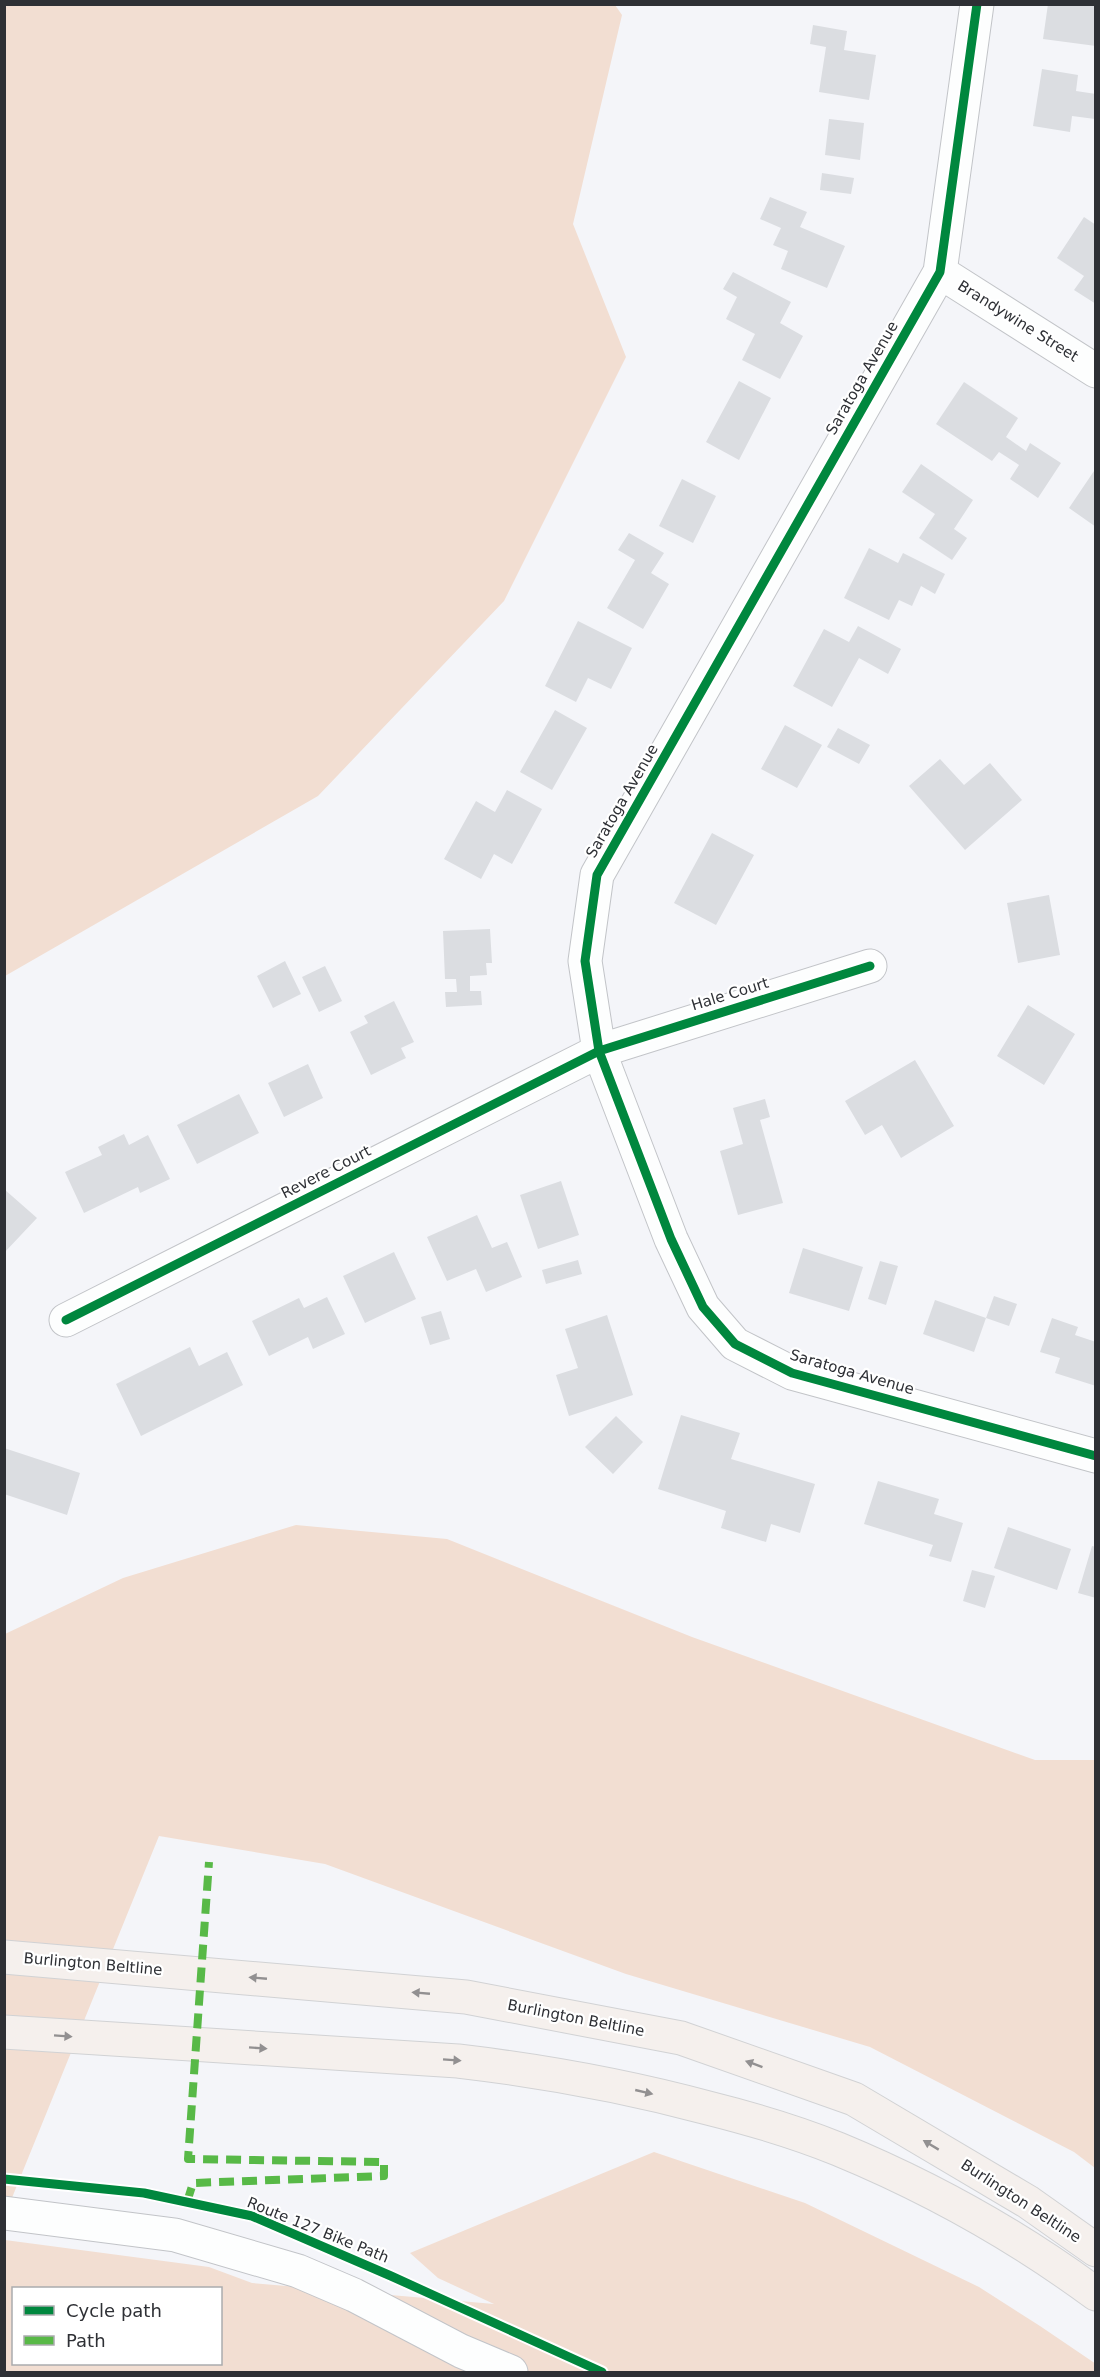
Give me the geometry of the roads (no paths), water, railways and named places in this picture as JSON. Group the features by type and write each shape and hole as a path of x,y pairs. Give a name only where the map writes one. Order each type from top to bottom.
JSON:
{"main road":[{"name":"Burlington Beltline","path":"4,1957 466,1997 681,2038 854,2099 1028,2202 1095,2250"},
{"path":"4,2032 458,2061 532,2070 645,2091 760,2121 838,2149 954,2202 1064,2271 1095,2294"}],"street":[{"name":"Saratoga Avenue","path":"977,4 940,272 597,875 585,961 598,1051 671,1239 702,1307 735,1344 792,1373 1095,1456"},
{"name":"Brandywine Street","path":"940,272 1095,371"},
{"name":"Hale Court","path":"598,1051 870,966"},
{"name":"Revere Court","path":"66,1320 598,1051"},
{"path":"4,2212 175,2235 298,2271 354,2295 461,2351 511,2373"}]}
